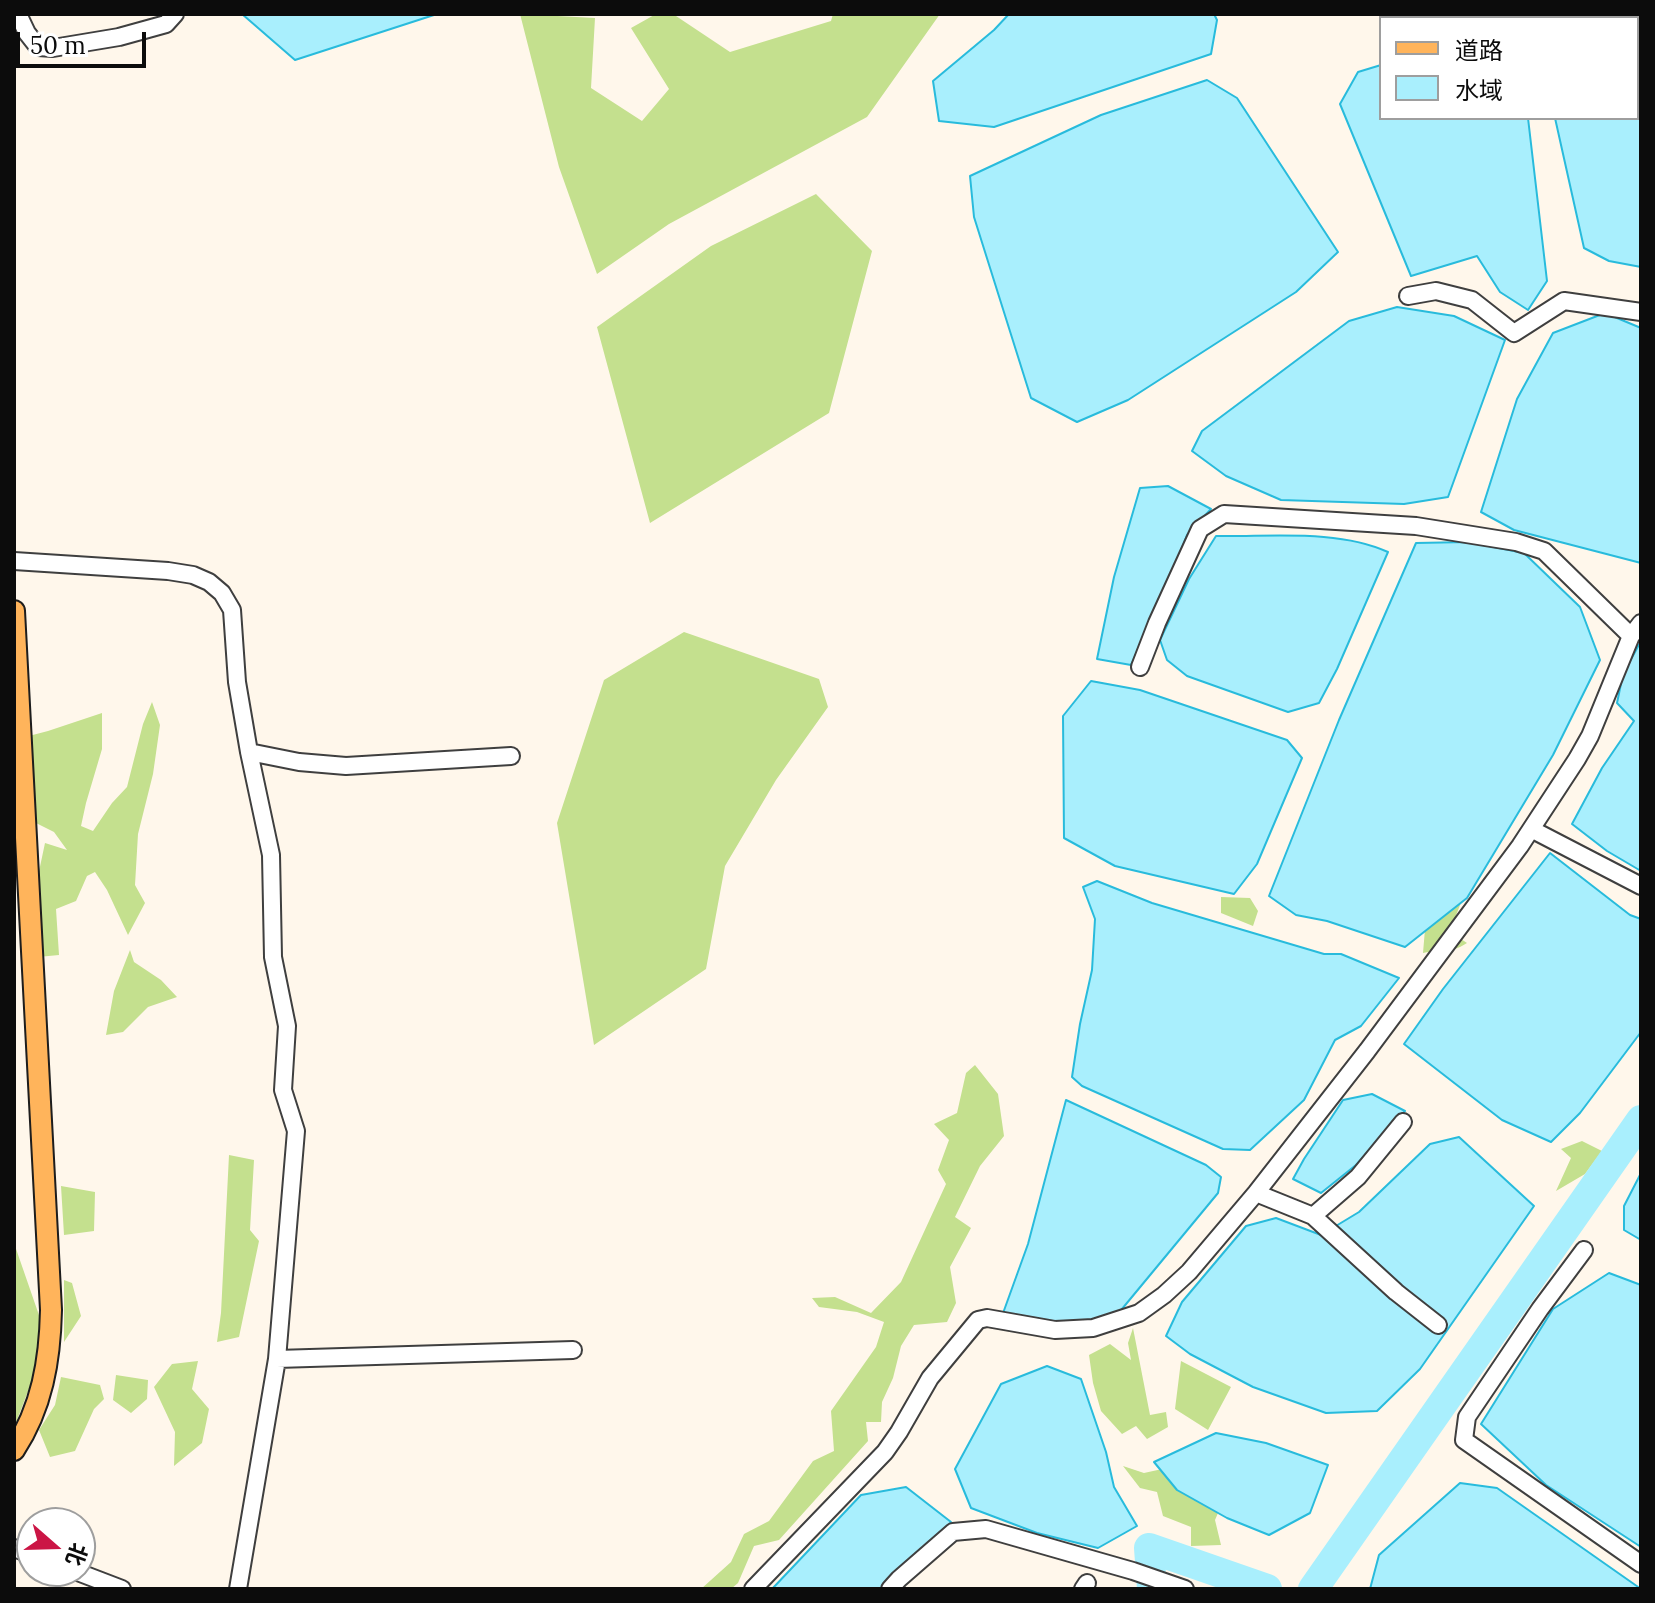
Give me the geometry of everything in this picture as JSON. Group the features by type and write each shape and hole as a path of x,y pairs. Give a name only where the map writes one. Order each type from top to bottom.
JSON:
{"main road":[{"path":"14,611 51,1310 49,1352 42,1386 32,1417 14,1450"}],"street":[{"path":"18,14 38,47 53,48 119,37 166,24 175,14"},
{"path":"1408,296 1436,291 1472,300 1514,333 1564,301 1641,312"},
{"path":"753,1589 878,1460 899,1432 930,1378 978,1320 987,1318 1055,1330 1093,1328 1139,1313 1189,1272 1256,1193 1367,1051 1531,829 1590,736 1636,630 1544,551 1516,542 1416,526 1224,514 1200,529 1140,667"},
{"path":"14,561 193,575 209,582 222,593 232,610 237,682 271,855 273,957 287,1026 283,1090 296,1131 277,1359 238,1589"},
{"path":"249,752 299,762 346,766 511,756"},
{"path":"1531,829 1641,886"},
{"path":"1313,1216 1358,1177 1403,1122"},
{"path":"1256,1193 1313,1216 1396,1292 1438,1325"},
{"path":"1584,1250 1467,1417 1464,1440 1641,1564"},
{"path":"277,1359 573,1350"},
{"path":"890,1589 953,1532 986,1529 1185,1589"},
{"path":"96,1579 122,1589"}],"green space":[{"path":"520,14 595,18 591,88 642,121 669,89 631,28 656,14 673,14 730,52 831,21 833,14 940,14 867,117 669,224 597,274 559,167"},
{"path":"816,194 872,251 829,413 650,523 597,327 711,246"},
{"path":"684,632 819,679 828,707 776,780 725,866 706,969 594,1045 557,823 604,680"},
{"path":"152,702 160,725 153,774 138,834 135,885 145,903 128,935 95,872 87,876 76,901 56,909 59,955 38,957 34,895 45,843 67,850 54,832 28,819 25,737 102,713 102,749 81,826 93,831 127,787 143,724"},
{"path":"1464,895 1453,923 1461,939 1467,943 1450,950 1423,953 1425,929"},
{"path":"1221,897 1250,898 1258,911 1253,926 1221,913"},
{"path":"130,950 134,962 161,980 177,997 148,1007 123,1032 106,1035 114,991"},
{"path":"975,1065 998,1094 1004,1136 980,1166 955,1217 971,1228 950,1267 956,1303 947,1322 914,1325 901,1346 893,1378 882,1402 881,1422 866,1422 868,1441 779,1540 754,1546 738,1583 731,1589 701,1589 731,1562 744,1534 769,1521 813,1461 834,1451 831,1411 876,1347 884,1322 857,1312 819,1307 812,1298 835,1297 871,1313 901,1282 946,1184 938,1170 949,1140 934,1124 957,1113 966,1073"},
{"path":"1582,1141 1602,1151 1585,1174 1556,1191 1571,1158 1561,1149"},
{"path":"229,1155 254,1160 250,1230 259,1241 239,1337 217,1342 221,1313"},
{"path":"61,1186 95,1192 94,1231 64,1235"},
{"path":"14,1243 41,1321 36,1370 14,1428"},
{"path":"64,1280 72,1283 81,1316 64,1342"},
{"path":"1133,1328 1150,1415 1166,1412 1168,1427 1147,1439 1136,1426 1122,1434 1101,1411 1089,1355 1110,1344 1131,1360 1128,1343"},
{"path":"198,1361 192,1389 209,1409 202,1443 174,1466 175,1432 154,1387 172,1364"},
{"path":"1181,1361 1231,1387 1208,1430 1175,1409"},
{"path":"116,1375 148,1380 147,1399 131,1413 113,1400"},
{"path":"61,1377 100,1385 104,1399 94,1409 75,1451 50,1457 39,1430 55,1405"},
{"path":"1194,1462 1224,1499 1215,1520 1221,1545 1191,1546 1191,1527 1163,1516 1157,1492 1140,1488 1123,1466 1144,1473"}],"water":[{"path":"242,14 437,14 295,60"},
{"path":"1009,14 1214,14 1217,20 1211,54 994,127 939,121 933,81"},
{"path":"1641,14 1641,267 1609,261 1584,248 1555,120 1639,120 1639,16 1532,16"},
{"path":"1379,66 1379,120 1528,120 1547,281 1528,310 1500,292 1477,256 1411,276 1340,104 1358,72"},
{"path":"1207,80 1237,98 1338,252 1296,292 1128,400 1077,422 1031,398 974,217 970,176 1101,115"},
{"path":"1397,307 1454,316 1505,340 1448,497 1404,504 1281,500 1226,476 1192,451 1202,431 1349,321"},
{"path":"1605,313 1641,328 1641,563 1514,530 1481,512 1517,399 1553,333"},
{"path":"1168,486 1211,509 1187,535 1131,665 1097,659 1114,577 1140,488"},
{"path":"1216,536 1326,537 1388,552 1319,703 1288,712 1187,676 1167,660 1160,640 1189,579"},
{"path":"1468,542 1524,553 1580,607 1600,660 1553,755 1467,898 1405,947 1327,921 1296,915 1269,896 1339,720 1416,543"},
{"path":"1641,641 1641,871 1607,851 1572,824 1602,768 1634,721 1617,703 1623,674"},
{"path":"1091,681 1140,690 1287,740 1302,758 1257,864 1234,894 1115,866 1064,838 1063,716"},
{"path":"1550,853 1630,915 1641,919 1641,1032 1580,1113 1551,1142 1502,1120 1404,1044 1443,989"},
{"path":"1097,881 1152,903 1324,954 1341,954 1399,978 1361,1026 1335,1040 1304,1100 1250,1150 1223,1149 1082,1086 1072,1077 1092,970 1095,919 1083,887"},
{"path":"1372,1094 1405,1111 1356,1165 1321,1193 1293,1179 1343,1100"},
{"path":"1066,1100 1206,1165 1221,1177 1218,1193 1117,1315 1040,1336 1002,1316 1028,1244"},
{"path":"1459,1137 1534,1206 1420,1369 1377,1411 1326,1413 1253,1387 1190,1354 1166,1336 1182,1302 1246,1226 1276,1218 1321,1235 1359,1212 1430,1144"},
{"path":"1641,1173 1641,1240 1624,1230 1624,1206"},
{"path":"1609,1273 1641,1285 1641,1547 1546,1485 1481,1424 1553,1309"},
{"path":"1047,1366 1081,1379 1106,1452 1114,1487 1137,1526 1098,1548 1037,1533 971,1508 955,1469 1001,1384"},
{"path":"1216,1433 1266,1443 1328,1465 1310,1513 1269,1535 1227,1518 1177,1490 1154,1462"},
{"path":"1460,1483 1497,1488 1641,1589 1370,1589 1379,1555"},
{"path":"906,1487 951,1522 900,1589 772,1589 861,1495"}],"waterway":[{"path":"1313,1589 1641,1120"},
{"path":"1152,1589 1149,1548 1267,1589"}]}
